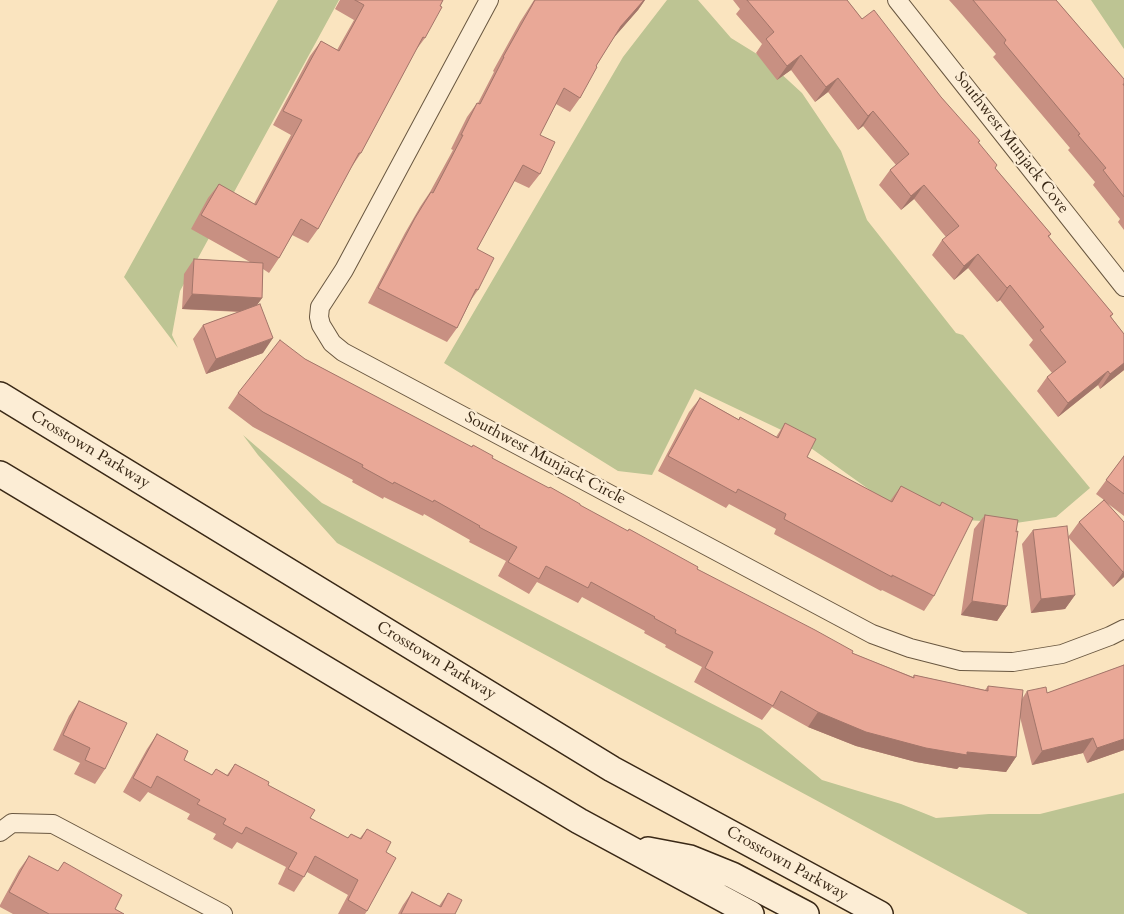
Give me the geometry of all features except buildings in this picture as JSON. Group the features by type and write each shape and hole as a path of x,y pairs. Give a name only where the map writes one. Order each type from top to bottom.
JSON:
{"main road":[{"name":"Crosstown Parkway","path":"0,395 612,769 880,914"},
{"path":"0,474 571,816 751,914"},
{"path":"626,846 690,858 732,875 806,914"}],"street":[{"name":"Southwest Munjack Circle","path":"489,0 344,270 320,307 319,317 321,325 332,342 343,352 872,634 910,648 961,661 1013,662 1062,654 1124,629"},
{"name":"Southwest Munjack Cove","path":"897,0 1124,287"},
{"path":"6,828 54,824 223,914"}],"green space":[{"path":"278,0 339,0 180,291 172,335 178,348 124,277"},
{"path":"667,0 698,0 731,38 765,59 802,93 841,151 867,220 956,333 963,335 1090,488 1056,517 1016,523 948,519 889,501 874,493 794,436 695,389 652,475 618,471 444,363 623,57"},
{"path":"1091,0 1124,0 1124,49"},
{"path":"243,435 322,503 761,729 822,780 901,804 936,818 989,814 1040,814 1124,793 1124,914 1028,914 337,543 258,455"}]}
